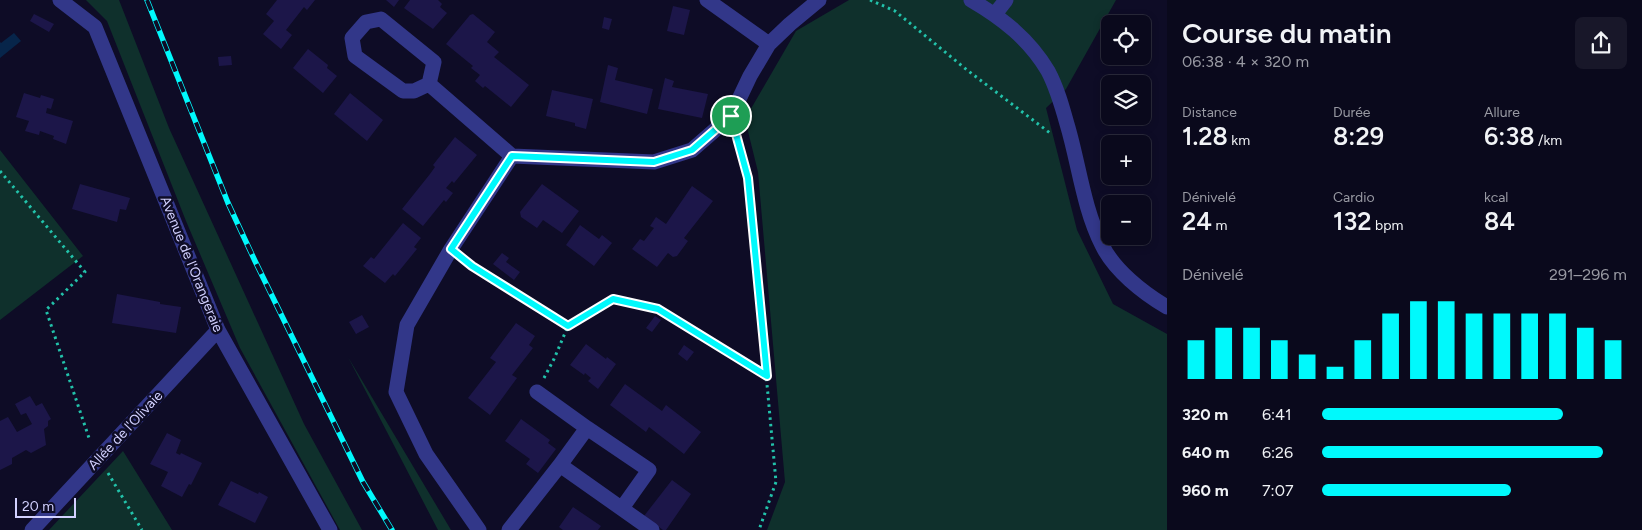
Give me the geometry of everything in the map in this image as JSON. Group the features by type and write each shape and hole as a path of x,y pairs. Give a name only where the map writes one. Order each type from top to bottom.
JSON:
{"street":[{"name":"Avenue de l'Orangeraie","path":"60,0 95,27 218,330 330,530"},
{"path":"707,0 769,44"},
{"path":"429,84 512,156 654,162 692,150 731,116 750,76 769,44 819,0"},
{"path":"971,0 995,14 1025,39 1048,71 1060,100 1075,152 1084,198 1102,245 1125,276 1152,298 1167,307"},
{"path":"995,14 1006,0"},
{"path":"381,19 434,62 429,84 414,91 403,92 356,56 352,38 366,22 381,19"},
{"path":"479,530 426,454 396,392 406,325 451,249 512,156"},
{"name":"Allée de l'Olivaie","path":"32,530 218,330"},
{"path":"536,392 648,470 622,508"},
{"path":"509,530 587,428"},
{"path":"560,465 652,530"}],"path":[{"path":"870,0 895,11 967,70 1052,134"},
{"path":"731,116 748,178 776,482 759,530"},
{"path":"0,171 85,272 46,310 90,443 142,530"},
{"path":"451,249 472,266 568,326"},
{"path":"536,392 554,359 568,326 613,299 658,309 767,376"}],"green space":[{"path":"86,0 119,0 169,128 304,424 362,530 340,530 240,348 186,221 107,21"},
{"path":"849,0 1116,0 1108,15 1101,15 1101,27 1066,89 1046,108 1077,230 1113,304 1167,334 1167,530 767,530 785,482 758,172 745,119 796,31"},
{"path":"0,150 83,256 0,320"},
{"path":"348,357 451,530 438,530"},
{"path":"123,451 172,530 49,530"}],"water":[{"path":"14,33 21,41 0,58 0,42"}],"building":[{"path":"277,0 315,0 307,10 304,7 286,30 292,35 281,49 263,34 274,21 266,14"},
{"path":"386,0 399,0 394,7"},
{"path":"410,0 438,0 442,4 440,7 447,13 433,29 404,8"},
{"path":"673,6 690,10 684,35 667,31"},
{"path":"34,14 54,24 49,32 30,21"},
{"path":"473,14 495,32 487,42 499,52 494,57 529,85 511,107 485,86 483,88 475,81 480,75 471,68 473,66 446,44 470,15"},
{"path":"604,17 612,19 609,30 602,28"},
{"path":"308,49 328,65 327,68 337,76 323,93 293,68"},
{"path":"231,56 232,65 219,66 218,57"},
{"path":"608,65 618,68 615,80 653,89 647,114 600,102"},
{"path":"665,78 674,81 672,87 708,94 702,118 658,109"},
{"path":"552,90 593,99 586,129 575,126 575,123 546,116"},
{"path":"24,93 40,98 41,95 54,99 51,109 47,108 46,113 73,121 66,144 53,139 54,136 40,131 39,135 25,131 29,121 16,117"},
{"path":"350,93 383,120 367,141 334,114"},
{"path":"455,137 477,155 454,183 452,181 446,188 453,193 446,202 444,200 423,226 402,209 430,174 435,167 433,165"},
{"path":"80,184 130,198 126,210 120,209 117,222 72,209"},
{"path":"542,184 579,211 562,233 543,220 537,228 521,217 520,212"},
{"path":"692,186 713,201 684,238 688,241 677,256 673,257 668,253 657,267 632,249 640,239 644,241 654,228 650,226 656,217 666,224"},
{"path":"403,223 421,238 414,247 417,249 395,276 393,274 385,283 363,266 371,257 374,259"},
{"path":"580,225 599,239 602,235 612,243 594,266 566,245"},
{"path":"502,253 509,258 506,262 520,272 514,280 493,264"},
{"path":"117,294 181,307 176,333 112,323"},
{"path":"362,315 369,327 356,334 349,322"},
{"path":"655,316 661,320 652,332 646,328"},
{"path":"516,323 535,336 529,345 533,348 512,375 517,378 490,415 468,398 496,362 490,358"},
{"path":"586,344 616,364 598,389 588,381 591,378 570,365"},
{"path":"684,345 694,352 687,361 678,354"},
{"path":"625,384 662,411 666,405 701,432 684,454 649,427 646,432 610,405"},
{"path":"30,396 36,406 42,403 51,419 48,421 48,426 44,429 46,445 31,453 26,450 12,458 12,464 0,470 0,421 8,417 17,432 32,424 26,413 21,415 15,404"},
{"path":"521,419 550,440 548,443 556,449 538,473 526,464 530,459 505,441"},
{"path":"167,433 181,440 176,453 180,455 181,453 202,463 191,485 189,484 182,497 161,486 168,472 150,464"},
{"path":"672,480 691,494 666,530 663,530 644,516"},
{"path":"231,481 268,497 255,523 218,505"},
{"path":"573,507 601,526 598,530 563,530 559,527"}],"railway":[{"path":"147,0 228,203 363,482 392,530"}],"route":[{"path":"731,116 748,178 767,376 658,309 613,299 568,326 472,266 451,249 512,156 654,162 692,150 731,116"}]}
